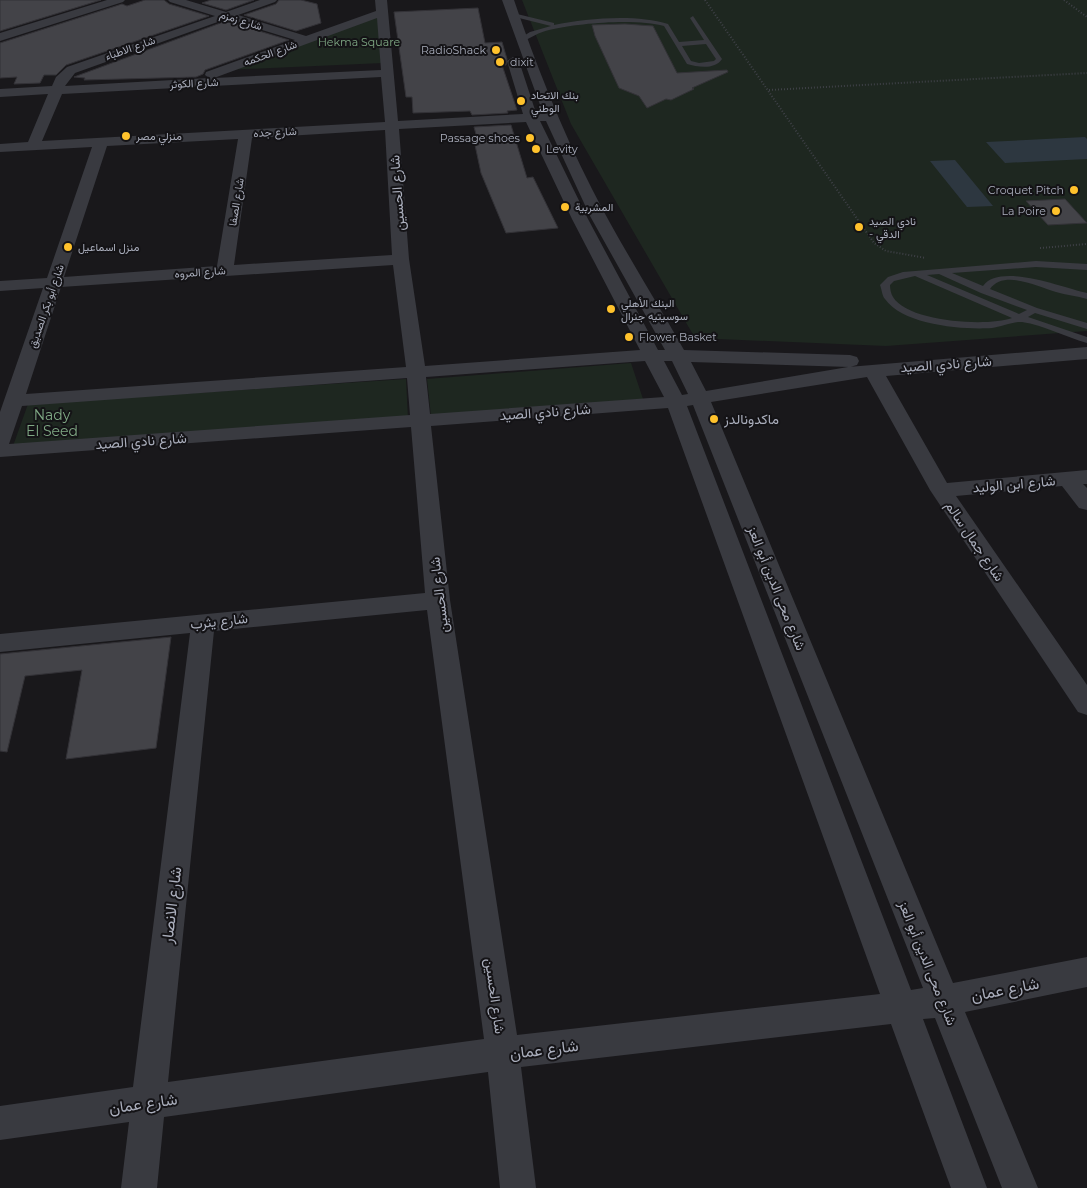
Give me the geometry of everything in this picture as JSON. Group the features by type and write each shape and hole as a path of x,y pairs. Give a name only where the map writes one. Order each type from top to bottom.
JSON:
{"street":[{"path":"0,37 119,0"},
{"name":"شارع زمزم","path":"174,0 307,40"},
{"name":"شارع الاطباء","path":"33,146 56,90 64,76 77,67 271,0"},
{"name":"شارع محى الدين أبو العز","path":"494,0 580,219 652,355 688,400 944,1001 1020,1188"},
{"name":"شارع محى الدين أبو العز","path":"508,0 521,40 541,117 679,355 688,400 900,1007 969,1188"},
{"name":"شارع الحكمه","path":"186,83 307,40 382,6"},
{"name":"شارع الحسين","path":"382,6 401,259 416,372 438,600 503,1054 518,1188"},
{"name":"شارع الكوثر","path":"0,93 388,73"},
{"name":"شارع جده","path":"0,148 541,117"},
{"name":"شارع الصفا","path":"225,270 246,134"},
{"name":"شارع أبو بكر الصديق","path":"0,442 101,142"},
{"name":"شارع المروه","path":"0,286 401,259"},
{"name":"شارع نادي الصيد","path":"14,401 652,355 841,361 1087,342"},
{"name":"شارع نادي الصيد","path":"0,451 688,400 848,372 1087,354"},
{"name":"شارع جمال سالم","path":"879,370 876,375 878,380 941,490 1084,697"},
{"path":"1078,478 1087,503"},
{"name":"شارع ابن الوليد","path":"941,490 1078,478"},
{"name":"شارع يثرب","path":"0,643 438,600"},
{"name":"شارع الانصار","path":"139,1188 203,623"},
{"name":"شارع عمان","path":"0,1123 503,1054 944,1001 1087,972"}],"lane":[{"path":"512,15 557,25"},
{"path":"521,40 532,32 557,25 653,21 666,25 689,62 706,66 718,61 693,18"},
{"path":"677,44 708,42"},
{"path":"1034,310 1020,318 1001,324 981,325 936,320 912,315 889,301 884,293 885,285 891,278 941,271 1036,264 1087,267"},
{"path":"941,271 984,291 1034,310 1087,326"},
{"path":"917,274 1020,318 1087,342"},
{"path":"984,291 986,285 993,280 1017,278 1087,296"}],"path":[{"path":"705,0 874,243 892,253 924,256 941,271"},
{"path":"1064,0 1087,17"},
{"path":"768,90 1087,73"}],"green space":[{"name":"نادي الصيد - الدقي","path":"522,0 1087,0 1087,331 886,346 695,338 571,124"},
{"name":"Hekma Square","path":"378,11 383,63 223,70"},
{"path":"631,363 643,399 431,416 427,379"},
{"name":"Nady El Seed","path":"406,379 408,419 13,446 28,404"}],"shaded area":[{"path":"1085,137 1087,139 1087,159 1005,163 986,142"},
{"path":"955,160 993,206 967,207 930,161"}],"building":[{"path":"0,0 101,0 0,31"},
{"path":"145,0 164,0 169,4 209,16 66,65 56,75 44,75 40,83 14,84 17,77 0,78 0,43 122,4 127,6"},
{"path":"211,0 254,0 226,10 202,3"},
{"path":"279,0 301,0 317,4 321,23 296,31 244,15 276,4"},
{"path":"478,8 485,43 502,42 507,59 506,65 502,65 517,110 507,111 508,113 472,115 470,111 413,113 412,97 406,97 394,12"},
{"path":"226,21 289,40 205,70 203,74 196,77 84,80 85,78 74,77"},
{"path":"625,24 653,26 677,73 727,70 728,72 692,88 694,89 671,100 666,99 647,108 639,96 619,88 595,36 592,25"},
{"path":"511,125 527,178 533,177 558,228 506,233 481,173 475,145 479,145 474,127"},
{"name":"La Poire","path":"1065,199 1087,223 1048,225 1026,201"},
{"path":"171,637 156,748 66,759 82,670 25,676 7,752 0,751 0,654"}],"place":[{"name":"RadioShack","path":"496,50"},
{"name":"dixit","path":"500,62"},
{"name":"بنك الاتحاد الوطني","path":"521,101"},
{"name":"منزلي مصر","path":"126,136"},
{"name":"Passage shoes","path":"530,138"},
{"name":"Levity","path":"536,149"},
{"name":"Croquet Pitch","path":"1074,190"},
{"name":"المشربية","path":"565,207"},
{"name":"La Poire","path":"1056,211"},
{"name":"نادي الصيد - الدقي","path":"859,227"},
{"name":"منزل اسماعيل","path":"68,247"},
{"name":"البنك الأهلي سوسيتيه جنرال","path":"611,309"},
{"name":"Flower Basket","path":"629,337"},
{"name":"ماكدونالدز","path":"714,419"}]}
